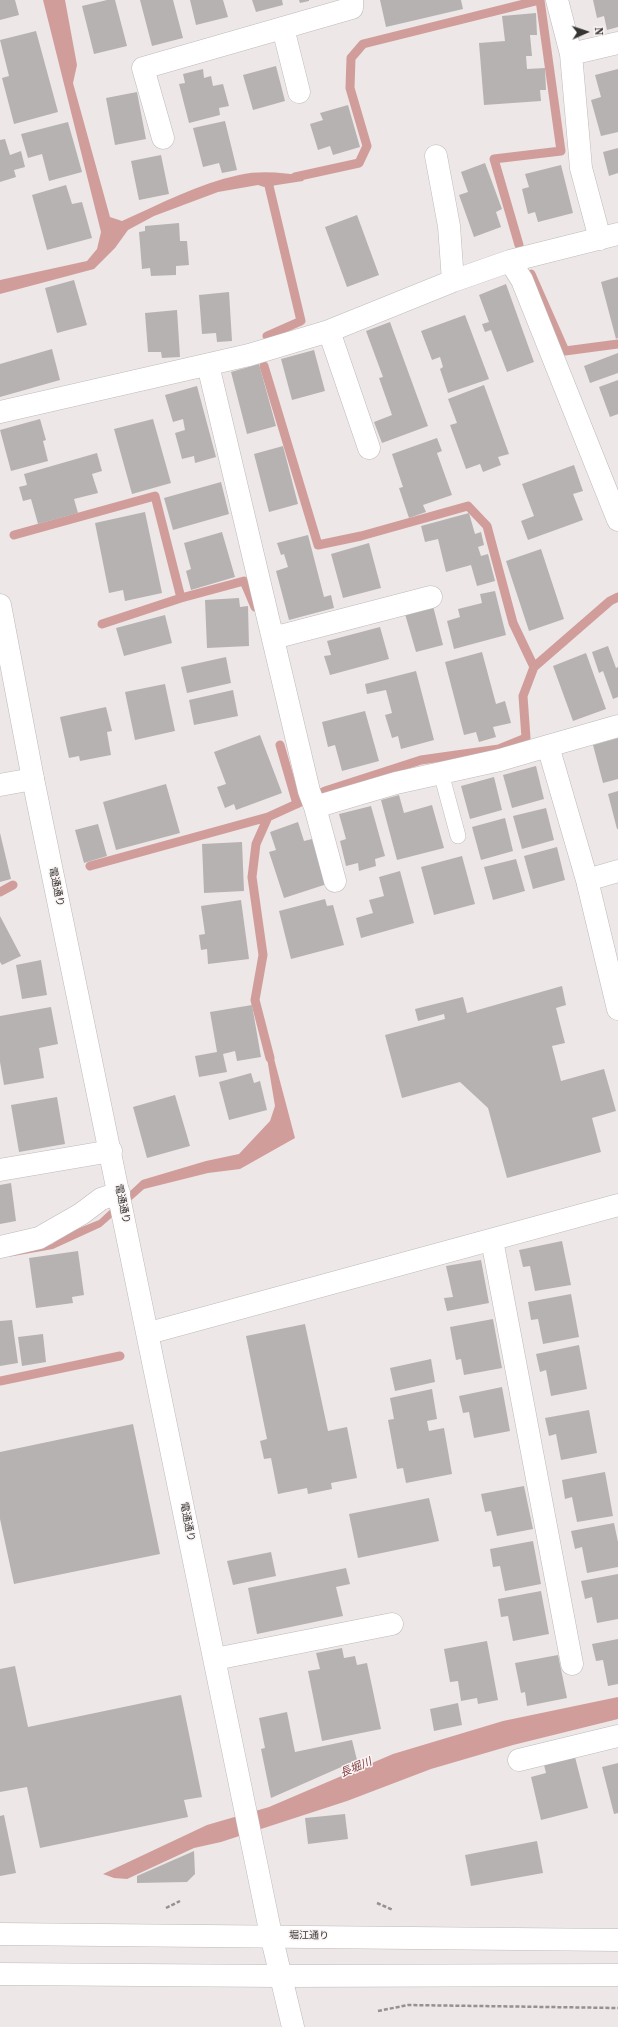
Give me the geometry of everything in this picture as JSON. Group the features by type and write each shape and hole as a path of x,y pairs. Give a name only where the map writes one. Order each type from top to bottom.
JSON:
{"main road":[{"path":"163,138 143,68 352,8 352,0"},
{"path":"0,412 249,355 329,331 453,281 510,261 609,236 581,168 571,54 557,0"},
{"path":"283,28 299,92"},
{"path":"571,54 618,43"},
{"path":"436,156 449,226 453,281"},
{"path":"510,261 522,280 618,520"},
{"path":"329,331 369,448"},
{"path":"208,364 312,799 335,881"},
{"path":"273,638 431,596"},
{"name":"電通通り","path":"0,605 33,779 111,1151 244,1804 280,1976 293,2027"},
{"path":"312,799 396,783 500,760 618,726"},
{"path":"548,746 615,980 618,1009"},
{"path":"0,785 33,779"},
{"path":"587,880 618,871"},
{"path":"0,1170 111,1151"},
{"path":"0,1247 39,1238 81,1214 101,1199 119,1193"},
{"path":"148,1333 618,1205"},
{"path":"492,1240 572,1664"},
{"path":"215,1659 392,1624"},
{"path":"519,1760 618,1736"},
{"name":"堀江通り","path":"0,1934 271,1935 618,1940"},
{"path":"0,1974 280,1976 618,1975"}],"lane":[{"path":"441,773 458,836"}],"path":[{"path":"378,2011 408,2005 618,2008"}],"shaded area":[{"path":"43,0 65,0 77,65 73,83 110,217 122,221 194,189 247,173 264,172 306,176 303,181 264,187 258,185 218,192 154,216 128,230 115,248 94,269 0,294 0,280 87,261 97,249 101,232"},
{"path":"268,1047 272,1051 295,1138 240,1169 208,1173 144,1189 101,1227 53,1249 8,1257 52,1244 67,1233 99,1220 142,1180 206,1161 239,1154 270,1121 275,1106 267,1058"},
{"path":"618,1697 618,1719 513,1745 431,1769 347,1801 221,1842 194,1848 127,1879 114,1878 103,1874 207,1825 269,1807 393,1754 503,1721"}],"building":[{"path":"0,0 15,0 19,15 0,20"},
{"path":"107,0 115,0 127,46 94,54 82,6"},
{"path":"140,0 173,0 183,38 152,46"},
{"path":"190,0 223,0 228,17 196,25"},
{"path":"252,0 282,0 283,5 256,12"},
{"path":"299,0 309,0 309,1 300,3"},
{"path":"380,0 461,0 463,9 386,27"},
{"path":"593,0 618,0 618,27 607,30 604,16 597,18"},
{"path":"536,13 537,35 530,35 532,56 526,56 527,69 545,68 546,90 540,90 541,101 484,105 479,43 505,41 502,16"},
{"path":"36,31 58,112 14,124 2,78 9,76 0,40"},
{"path":"276,66 285,101 253,110 243,75"},
{"path":"203,69 204,78 211,76 213,86 223,84 229,106 219,108 220,115 189,123 179,84 185,83 183,74"},
{"path":"618,69 618,132 601,136 591,100 601,97 595,75"},
{"path":"137,92 146,139 115,145 106,98"},
{"path":"348,105 360,147 333,155 330,146 318,150 310,124 323,120 320,113"},
{"path":"225,121 237,170 222,173 219,163 203,167 193,128"},
{"path":"68,122 82,172 49,181 42,154 28,158 21,134"},
{"path":"5,139 10,155 21,151 25,167 14,170 16,177 0,182 0,140"},
{"path":"618,148 618,173 609,176 603,152"},
{"path":"161,155 169,194 139,200 131,161"},
{"path":"485,163 502,209 496,212 501,227 474,237 459,195 468,192 461,172"},
{"path":"561,165 573,213 538,222 535,212 528,214 522,189 529,187 525,174"},
{"path":"66,185 72,204 82,202 92,238 47,250 32,195"},
{"path":"357,215 379,275 347,287 325,227"},
{"path":"179,223 180,241 187,241 189,265 176,266 176,275 151,276 150,268 142,269 139,232 145,231 145,226"},
{"path":"618,277 618,338 616,339 601,282"},
{"path":"74,280 87,325 57,333 45,288"},
{"path":"506,284 534,362 507,372 491,330 485,332 482,324 489,322 479,295"},
{"path":"229,292 232,341 217,342 216,333 202,334 199,295"},
{"path":"177,310 180,357 162,358 161,352 148,352 145,313"},
{"path":"465,315 489,379 448,393 440,369 443,367 440,357 432,360 421,331"},
{"path":"390,322 428,426 382,443 374,422 392,415 379,378 383,377 366,331"},
{"path":"52,349 60,380 0,397 0,364"},
{"path":"314,350 325,391 292,400 281,359"},
{"path":"618,353 618,373 590,383 584,366"},
{"path":"259,364 276,426 247,434 231,372"},
{"path":"618,380 618,414 610,417 599,387"},
{"path":"484,385 509,454 498,457 501,465 483,472 480,464 466,469 450,425 457,423 448,399"},
{"path":"197,386 216,457 195,463 194,456 182,459 175,433 185,430 183,419 173,422 165,395"},
{"path":"40,419 46,440 43,441 48,461 11,471 0,430"},
{"path":"153,419 171,483 132,494 114,429"},
{"path":"437,438 442,451 437,453 452,495 423,505 426,512 409,518 399,488 403,487 392,454"},
{"path":"283,446 298,504 269,512 254,454"},
{"path":"97,453 102,471 92,474 98,493 74,499 78,513 38,524 31,499 23,501 19,487 27,485 24,474"},
{"path":"574,465 583,491 573,494 583,520 528,540 521,521 534,516 522,484"},
{"path":"221,482 229,514 173,530 164,498"},
{"path":"145,512 162,593 125,601 123,590 109,593 95,523"},
{"path":"469,513 475,534 481,532 484,545 478,547 481,556 488,554 495,581 477,586 471,565 446,572 438,539 425,542 421,526"},
{"path":"222,532 235,577 191,590 186,571 191,569 184,543"},
{"path":"308,535 324,597 331,595 334,608 289,620 276,571 288,567 284,554 281,555 277,543"},
{"path":"369,543 381,588 343,598 331,554"},
{"path":"541,549 564,619 529,631 506,561"},
{"path":"495,591 506,635 454,649 447,621 460,617 458,609 482,603 480,594"},
{"path":"239,598 240,607 248,606 249,646 207,648 205,600"},
{"path":"433,606 443,645 416,652 405,614"},
{"path":"165,615 172,643 124,656 116,628"},
{"path":"380,627 389,659 330,675 324,656 331,655 327,641"},
{"path":"608,646 616,668 618,667 618,697 613,699 603,671 599,673 592,652"},
{"path":"482,652 496,704 505,701 511,723 493,727 496,737 479,742 476,732 464,735 445,662"},
{"path":"586,653 606,709 573,721 553,666"},
{"path":"226,657 231,683 187,693 181,667"},
{"path":"416,671 434,740 401,749 398,736 392,738 385,715 392,713 386,690 367,694 365,684"},
{"path":"165,684 175,731 135,740 125,692"},
{"path":"233,690 238,716 194,725 189,700"},
{"path":"106,707 112,731 107,732 111,755 80,761 79,756 69,758 60,717"},
{"path":"365,711 379,761 342,771 335,745 328,747 322,722"},
{"path":"260,735 282,793 236,810 234,804 225,808 217,787 226,784 214,752"},
{"path":"618,738 618,779 603,783 593,745"},
{"path":"536,766 544,799 512,808 503,775"},
{"path":"494,777 502,810 470,819 461,786"},
{"path":"166,784 180,833 116,850 103,802"},
{"path":"618,791 618,829 617,829 608,794"},
{"path":"399,795 404,813 432,805 444,848 397,860 381,800"},
{"path":"371,806 385,856 375,859 376,866 359,871 358,863 346,866 340,841 346,839 339,814"},
{"path":"546,808 554,840 522,849 513,816"},
{"path":"505,818 513,851 481,860 472,827"},
{"path":"298,822 304,841 312,839 327,884 284,898 269,852 276,850 270,832"},
{"path":"98,824 107,856 84,863 75,830"},
{"path":"0,833 11,879 0,882"},
{"path":"242,842 244,891 204,893 202,844"},
{"path":"557,847 565,880 533,889 524,856"},
{"path":"462,856 475,904 434,915 421,867"},
{"path":"516,859 525,891 493,900 484,867"},
{"path":"400,871 414,923 361,938 356,918 373,913 369,900 384,896 379,877"},
{"path":"325,899 327,906 333,905 344,945 291,959 279,911"},
{"path":"241,900 249,959 208,964 207,949 201,950 199,935 205,934 201,906"},
{"path":"0,916 21,956 2,965 0,962"},
{"path":"41,960 47,995 22,999 16,965"},
{"path":"562,986 566,1005 556,1008 565,1043 552,1046 561,1081 604,1069 616,1111 592,1118 601,1152 507,1178 488,1108 460,1082 402,1098 385,1035 445,1019 444,1014 418,1021 415,1009 463,997 467,1013"},
{"path":"252,1005 261,1057 237,1061 235,1051 223,1054 227,1072 199,1077 195,1056 217,1052 210,1012"},
{"path":"51,1007 58,1044 39,1048 44,1078 4,1085 0,1062 0,1016"},
{"path":"251,1073 254,1083 260,1081 267,1110 229,1120 219,1082"},
{"path":"175,1095 190,1146 147,1158 133,1107"},
{"path":"57,1097 65,1144 19,1152 11,1105"},
{"path":"11,1183 16,1221 0,1224 0,1185"},
{"path":"562,1241 571,1285 535,1291 530,1266 523,1267 519,1250"},
{"path":"78,1251 84,1295 72,1297 73,1303 36,1308 29,1258"},
{"path":"481,1260 489,1303 447,1311 444,1298 453,1297 446,1266"},
{"path":"571,1294 579,1337 543,1344 538,1319 531,1320 528,1302"},
{"path":"493,1319 502,1368 464,1375 461,1359 456,1360 450,1327"},
{"path":"12,1320 18,1363 0,1366 0,1321"},
{"path":"305,1324 328,1431 347,1427 357,1478 331,1483 332,1489 308,1494 307,1488 278,1494 271,1458 264,1459 260,1441 267,1439 246,1336"},
{"path":"43,1334 46,1362 22,1366 18,1337"},
{"path":"579,1345 587,1389 551,1396 546,1370 540,1372 536,1354"},
{"path":"431,1359 435,1382 395,1391 390,1368"},
{"path":"502,1387 510,1431 474,1438 469,1412 463,1413 459,1396"},
{"path":"432,1389 437,1419 427,1421 429,1431 444,1428 452,1474 406,1483 403,1468 397,1469 388,1420 394,1419 390,1398"},
{"path":"589,1410 597,1453 561,1460 556,1434 549,1436 545,1418"},
{"path":"133,1424 160,1554 14,1584 0,1519 0,1452"},
{"path":"605,1472 613,1516 577,1522 572,1497 565,1499 562,1480"},
{"path":"524,1486 533,1529 497,1536 491,1511 485,1512 481,1494"},
{"path":"429,1498 439,1541 358,1558 349,1514"},
{"path":"614,1523 618,1542 618,1567 587,1573 582,1547 575,1549 571,1531"},
{"path":"533,1541 541,1584 505,1591 500,1566 493,1567 490,1549"},
{"path":"271,1552 276,1576 233,1585 227,1561"},
{"path":"346,1568 350,1584 336,1587 343,1616 257,1634 248,1588"},
{"path":"618,1574 618,1619 597,1623 592,1597 585,1599 581,1581"},
{"path":"541,1591 549,1634 513,1641 508,1616 501,1617 498,1599"},
{"path":"618,1639 618,1684 608,1686 603,1660 596,1661 592,1644"},
{"path":"487,1641 498,1700 478,1704 477,1698 461,1701 458,1681 450,1682 444,1649"},
{"path":"342,1648 344,1658 355,1656 357,1665 367,1663 381,1729 322,1741 308,1671 320,1669 316,1653"},
{"path":"558,1655 567,1698 527,1706 525,1692 521,1693 515,1663"},
{"path":"15,1666 28,1727 181,1695 202,1797 184,1800 188,1817 40,1848 27,1787 0,1792 0,1669"},
{"path":"458,1703 462,1725 434,1731 430,1709"},
{"path":"287,1712 295,1752 352,1740 357,1760 271,1798 261,1749 265,1748 259,1718"},
{"path":"575,1757 588,1808 541,1820 531,1777 546,1773 544,1765"},
{"path":"618,1763 618,1813 614,1814 602,1767"},
{"path":"345,1814 348,1839 308,1844 305,1818"},
{"path":"4,1815 16,1873 0,1876 0,1816"},
{"path":"537,1841 543,1873 471,1886 465,1855"},
{"path":"194,1851 195,1874 187,1882 137,1883 137,1876"}],"waterway":[{"path":"295,177 359,163 367,146 350,88 351,58 363,44 540,0 561,151 494,159 519,245"},
{"path":"267,336 301,321 269,186 271,179"},
{"path":"531,274 565,351 618,344"},
{"path":"264,366 318,545 361,536 468,506 487,526 513,623 534,667"},
{"path":"14,535 155,496 181,598 244,581 255,607"},
{"path":"90,866 268,817 325,791 421,760 499,749 526,738 523,696 534,667 610,601 618,597"},
{"path":"102,624 181,598"},
{"path":"280,745 297,804"},
{"path":"268,817 256,844 252,877 263,955 255,1000 270,1058"},
{"path":"0,892 13,885"},
{"path":"0,1381 120,1356"}],"water label":[{"name":"長堀川","path":"356,1768"}]}
